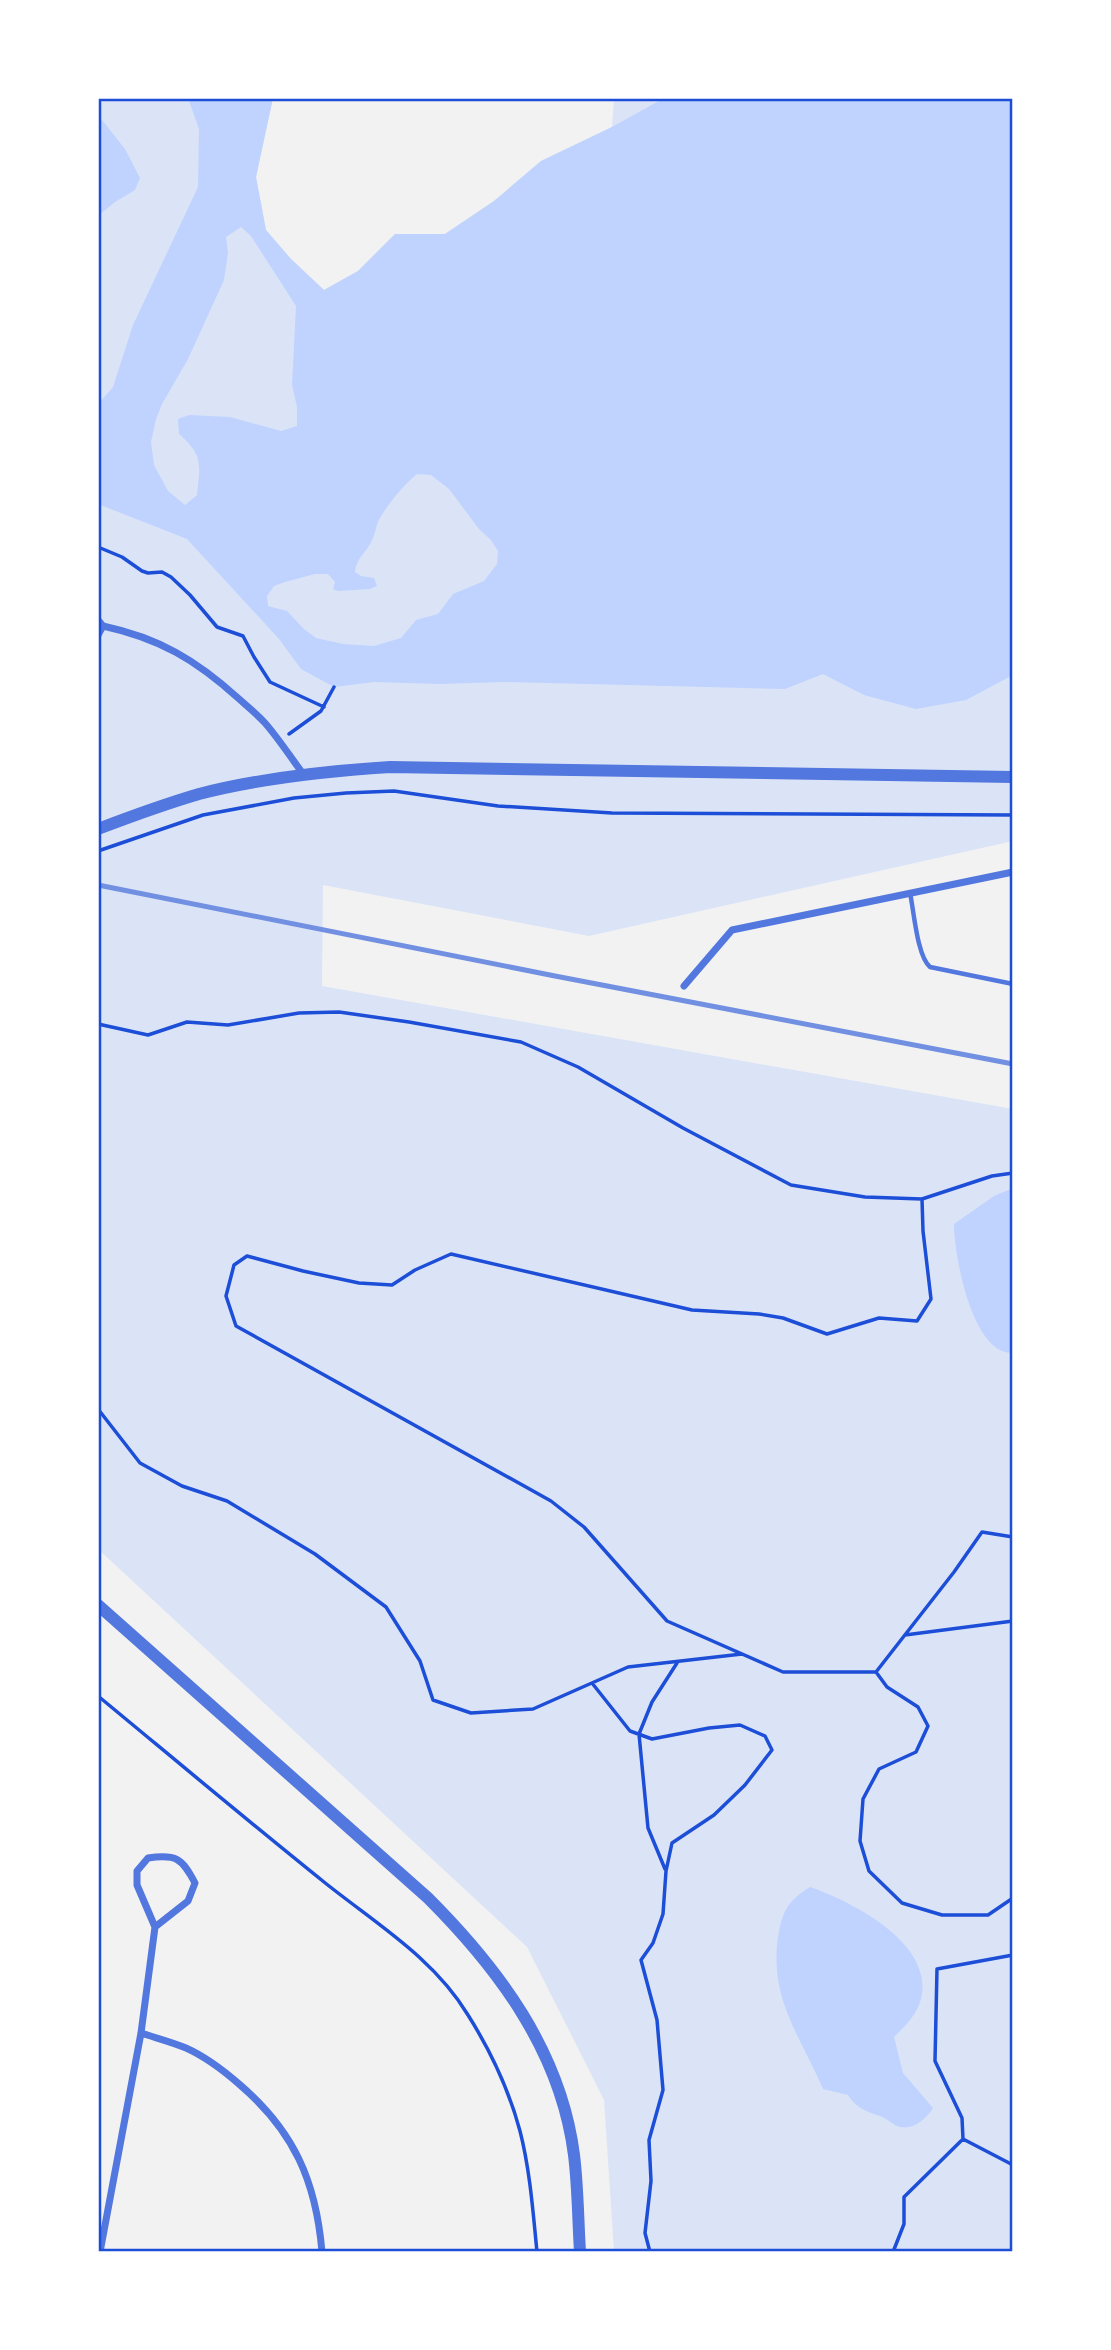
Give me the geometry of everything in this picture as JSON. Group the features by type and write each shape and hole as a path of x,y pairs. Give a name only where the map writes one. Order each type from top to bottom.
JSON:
{"street":[{"path":"98,635 100,623 127,631 180,654 207,670 264,722 304,776"},
{"path":"98,829 161,805 240,785 390,767 1013,777"},
{"path":"684,986 732,930 1013,872"},
{"path":"98,1605 428,1898 467,1937 496,1972 539,2042 560,2095 574,2154 580,2252"},
{"path":"100,2252 141,2033 155,1927 139,1892 137,1871 148,1858 169,1855 186,1865 195,1883 188,1901 155,1927"},
{"path":"141,2033 186,2048 221,2069 251,2094 283,2129 300,2161 313,2195 321,2252"}],"lane":[{"path":"910,893 926,964 1013,984"}],"path":[{"path":"98,547 118,555 142,571 162,572 171,577 217,627 243,636 271,682 324,707"},
{"path":"278,740 304,724 324,707 334,687"},
{"path":"98,851 203,815 294,798 346,793 394,792 498,806 612,813 1013,815"},
{"path":"98,1024 148,1035 187,1021 228,1025 299,1013 339,1012 409,1021 521,1042 590,1074 683,1128 791,1185 865,1197 922,1199 979,1180 1013,1173"},
{"path":"876,1672 782,1672 667,1621 584,1527 551,1501 236,1326 226,1296 234,1265 247,1256 348,1281 392,1285 415,1270 451,1254 692,1310 782,1318 827,1334 879,1318 917,1321 931,1298 922,1199"},
{"path":"98,1409 140,1463 182,1486 227,1501 315,1554 386,1607 419,1661 433,1700 471,1713 533,1709 628,1667 744,1654"},
{"path":"876,1672 982,1532 1013,1537"},
{"path":"905,1635 1013,1621"},
{"path":"666,1871 648,1828 639,1757 639,1734 652,1702 677,1662"},
{"path":"876,1672 887,1687 918,1707 928,1727 916,1752 879,1769 863,1799 860,1841 869,1871 902,1903 942,1915 988,1915 1013,1898"},
{"path":"592,1683 631,1731 652,1739 709,1728 740,1726 765,1736 772,1750 745,1785 713,1815 672,1843 666,1871 663,1914 653,1943 641,1960 657,2020 663,2090 649,2140 651,2181 645,2233 650,2252"},
{"path":"98,1696 333,1889 384,1927 438,1975 467,2013 500,2073 520,2130 531,2188 537,2252"},
{"path":"893,2252 904,2224 904,2197 963,2139 962,2118 935,2061 937,1969 1013,1955"},
{"path":"963,2139 1013,2165"}],"shaded area":[{"path":"98,98 273,98 256,177 266,230 291,259 324,290 358,271 395,234 445,234 494,201 541,161 612,127 614,98 1013,98 1013,841 589,936 323,885 322,986 1013,1109 1013,2252 614,2252 604,2100 527,1947 98,1549"}],"water":[{"path":"188,98 273,98 256,177 266,230 291,259 324,290 358,271 395,234 445,234 494,201 541,161 612,127 664,98 1013,98 1013,675 966,700 916,709 864,695 823,674 785,689 504,682 374,682 334,687 301,669 279,639 187,539 98,504 98,404 113,387 133,325 198,187 199,129","holes":["241,227 251,236 296,306 292,385 297,407 297,426 281,431 230,417 189,415 178,419 179,434 193,449 199,468 197,495 185,505 168,491 154,465 151,442 162,404 188,359 224,280 228,253 226,237","417,474 431,475 449,489 498,551 497,564 484,581 453,594 438,614 416,620 401,638 374,646 343,644 316,638 287,611 268,606 267,596 274,586 315,574 328,574 335,582 333,589 338,591 377,586 374,578 355,572 356,567 371,543 385,511"]},
{"path":"98,115 125,149 140,178 135,190 98,216"},
{"path":"1013,1188 1013,1353 999,1349 986,1338 976,1321 957,1258 954,1224 994,1196"},
{"path":"810,1887 848,1903 888,1929 916,1962 922,1981 920,2002 913,2017 894,2037 903,2073 933,2108 915,2125 898,2126 861,2108 848,2095 823,2089 789,2017 778,1980 778,1938 787,1908"}],"railway":[{"path":"98,885 1013,1064"}]}
